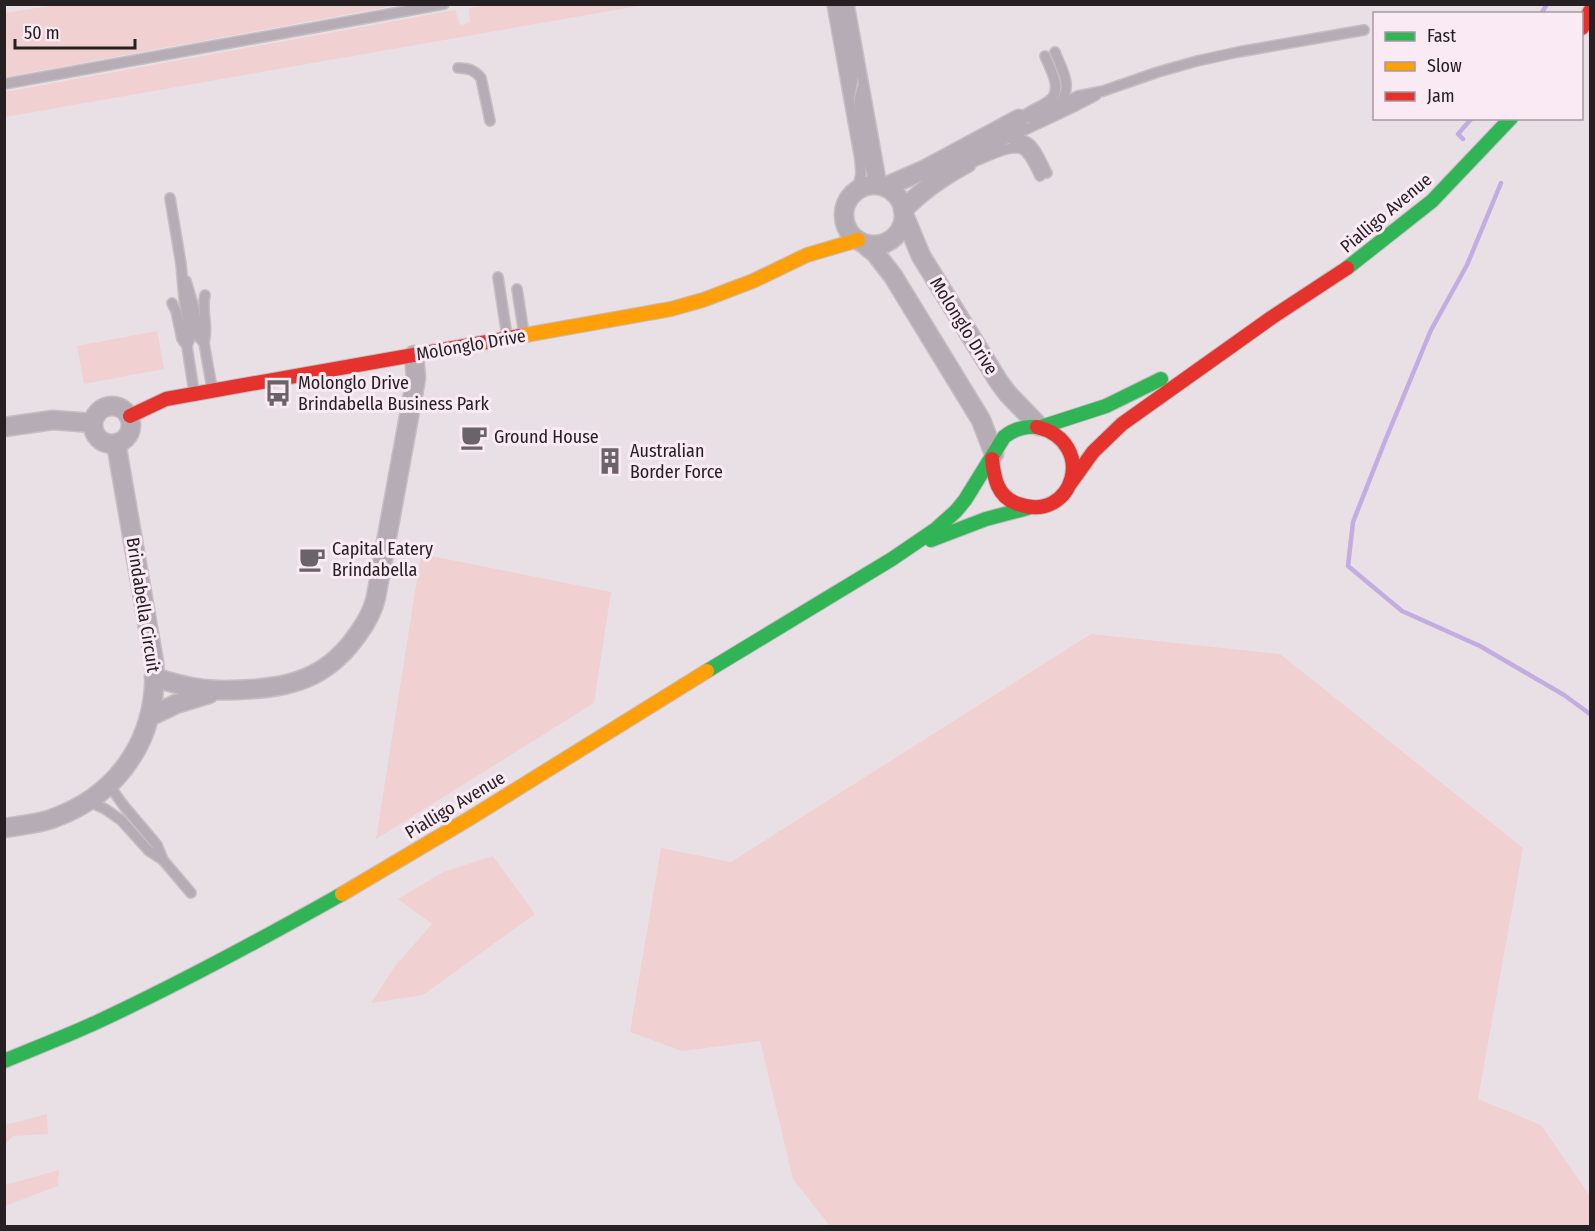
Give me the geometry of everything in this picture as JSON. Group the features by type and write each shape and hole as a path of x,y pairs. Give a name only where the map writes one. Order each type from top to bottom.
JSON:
{"main road":[{"name":"Pialligo Avenue","path":"1070,485 1086,459 1106,437 1271,318 1355,263 1432,201 1509,120"},
{"name":"Molonglo Drive","path":"130,416 166,399 671,309 703,300 765,276 807,255 861,242"},
{"name":"Pialligo Avenue","path":"1040,426 1082,414 1120,399 1178,370 1271,318"},
{"path":"1040,426 1061,437 1070,449 1074,471 1070,485 1053,503 1028,508 1012,503 1000,491 993,476 993,457 1008,434 1023,427 1040,426"},
{"name":"Pialligo Avenue","path":"4,1061 95,1023 163,990 358,885 466,821 740,650 908,549 957,509 967,498 993,457"},
{"name":"Pialligo Avenue","path":"908,549 986,519 1028,508"}],"street":[{"path":"880,186 890,190 899,198 904,213 898,233 891,240 873,245 861,242 847,228 844,212 850,196 862,187 880,186 924,170 1019,119"},
{"path":"904,213 919,195 934,183 967,163"},
{"name":"Molonglo Drive","path":"904,213 921,256 999,382 1040,426"},
{"name":"Molonglo Drive","path":"807,255 844,220"},
{"name":"Molonglo Drive","path":"861,242 876,254 893,276 981,420 993,457"},
{"path":"149,717 166,707 188,699 220,692 284,686 314,675 338,659 349,647 374,607 416,378 414,355"},
{"path":"105,406 119,406 130,416 130,432 123,441 111,444 98,438 93,423 94,416 105,406"},
{"path":"4,427 53,420 93,423"},
{"name":"Brindabella Circuit","path":"4,828 53,819 88,801 109,785 127,766 144,733 149,717 153,697 154,662 116,443"},
{"path":"154,677 194,689 220,692"}],"lane":[{"path":"4,84 444,4"},
{"path":"832,4 861,169 857,190"},
{"path":"841,4 853,77 850,104"},
{"path":"849,4 863,84 859,100 869,163 880,186"},
{"path":"1019,119 1032,117 1078,96 1103,91 1158,72 1210,58 1364,30"},
{"path":"1054,107 1063,99 1067,87 1055,52"},
{"path":"1019,119 1049,101 1056,91 1056,83 1045,56"},
{"path":"458,68 470,69 481,78 490,121"},
{"path":"967,163 1004,140 1103,91"},
{"path":"967,163 1009,148 1020,149 1027,153 1043,174 1033,147 1028,141 1018,138 1004,140"},
{"path":"170,198 181,264 189,338 187,346 195,394"},
{"path":"181,264 194,308 198,336 204,344 213,391"},
{"path":"498,277 507,338"},
{"path":"517,289 525,335"},
{"path":"204,344 207,334 203,307 205,295"},
{"path":"172,303 182,339 187,346"},
{"path":"109,785 157,845 163,860"},
{"path":"88,801 115,815 149,851 163,860 191,893"}],"shaded area":[{"path":"488,4 644,5 5,117 5,92 455,10 460,25 470,23 469,8"},
{"path":"55,5 398,5 5,77 5,13"},
{"path":"157,331 164,369 84,384 77,346"},
{"path":"421,554 611,592 594,703 376,839"},
{"path":"1091,634 1280,654 1523,848 1478,1099 1541,1125 1590,1196 1590,1226 830,1226 793,1179 760,1041 682,1051 630,1032 661,848 731,862"},
{"path":"493,856 535,914 423,995 371,1003 395,966 432,924 398,899 443,872"},
{"path":"47,1114 48,1134 13,1136 5,1145 5,1125"},
{"path":"59,1170 58,1186 5,1206 5,1185"}],"waterway":[{"path":"1542,12 1547,4"},
{"path":"1463,139 1458,134 1470,120"},
{"path":"1501,183 1467,265 1431,330 1385,441 1353,522 1348,566 1402,611 1480,646 1564,695 1590,714"}],"traffic: fast":[{"path":"1347,268 1432,201 1509,120"},
{"path":"1041,427 1106,406 1161,379"},
{"path":"707,671 892,559 936,529 965,500 1004,437 1020,429 1037,427"},
{"path":"931,540 986,519 1028,508"},
{"path":"4,1061 86,1027 159,992 342,894"}],"traffic: slow":[{"path":"520,336 671,309 703,300 753,281 807,255 858,240"},
{"path":"342,894 467,820 707,671"}],"traffic: jam":[{"path":"1583,26 1590,11"},
{"path":"1070,484 1093,452 1122,424 1271,318 1347,268"},
{"path":"130,416 166,399 520,336"},
{"path":"992,459 998,486 1005,497 1018,504 1037,507 1053,503 1065,492 1071,479 1073,463 1068,448 1056,435 1037,427"}],"place":[{"name":"Molonglo Drive Brindabella Business Park","path":"278,393"},
{"name":"Ground House","path":"474,437"},
{"name":"Australian Border Force","path":"610,461"},
{"name":"Capital Eatery Brindabella","path":"312,559"}]}
